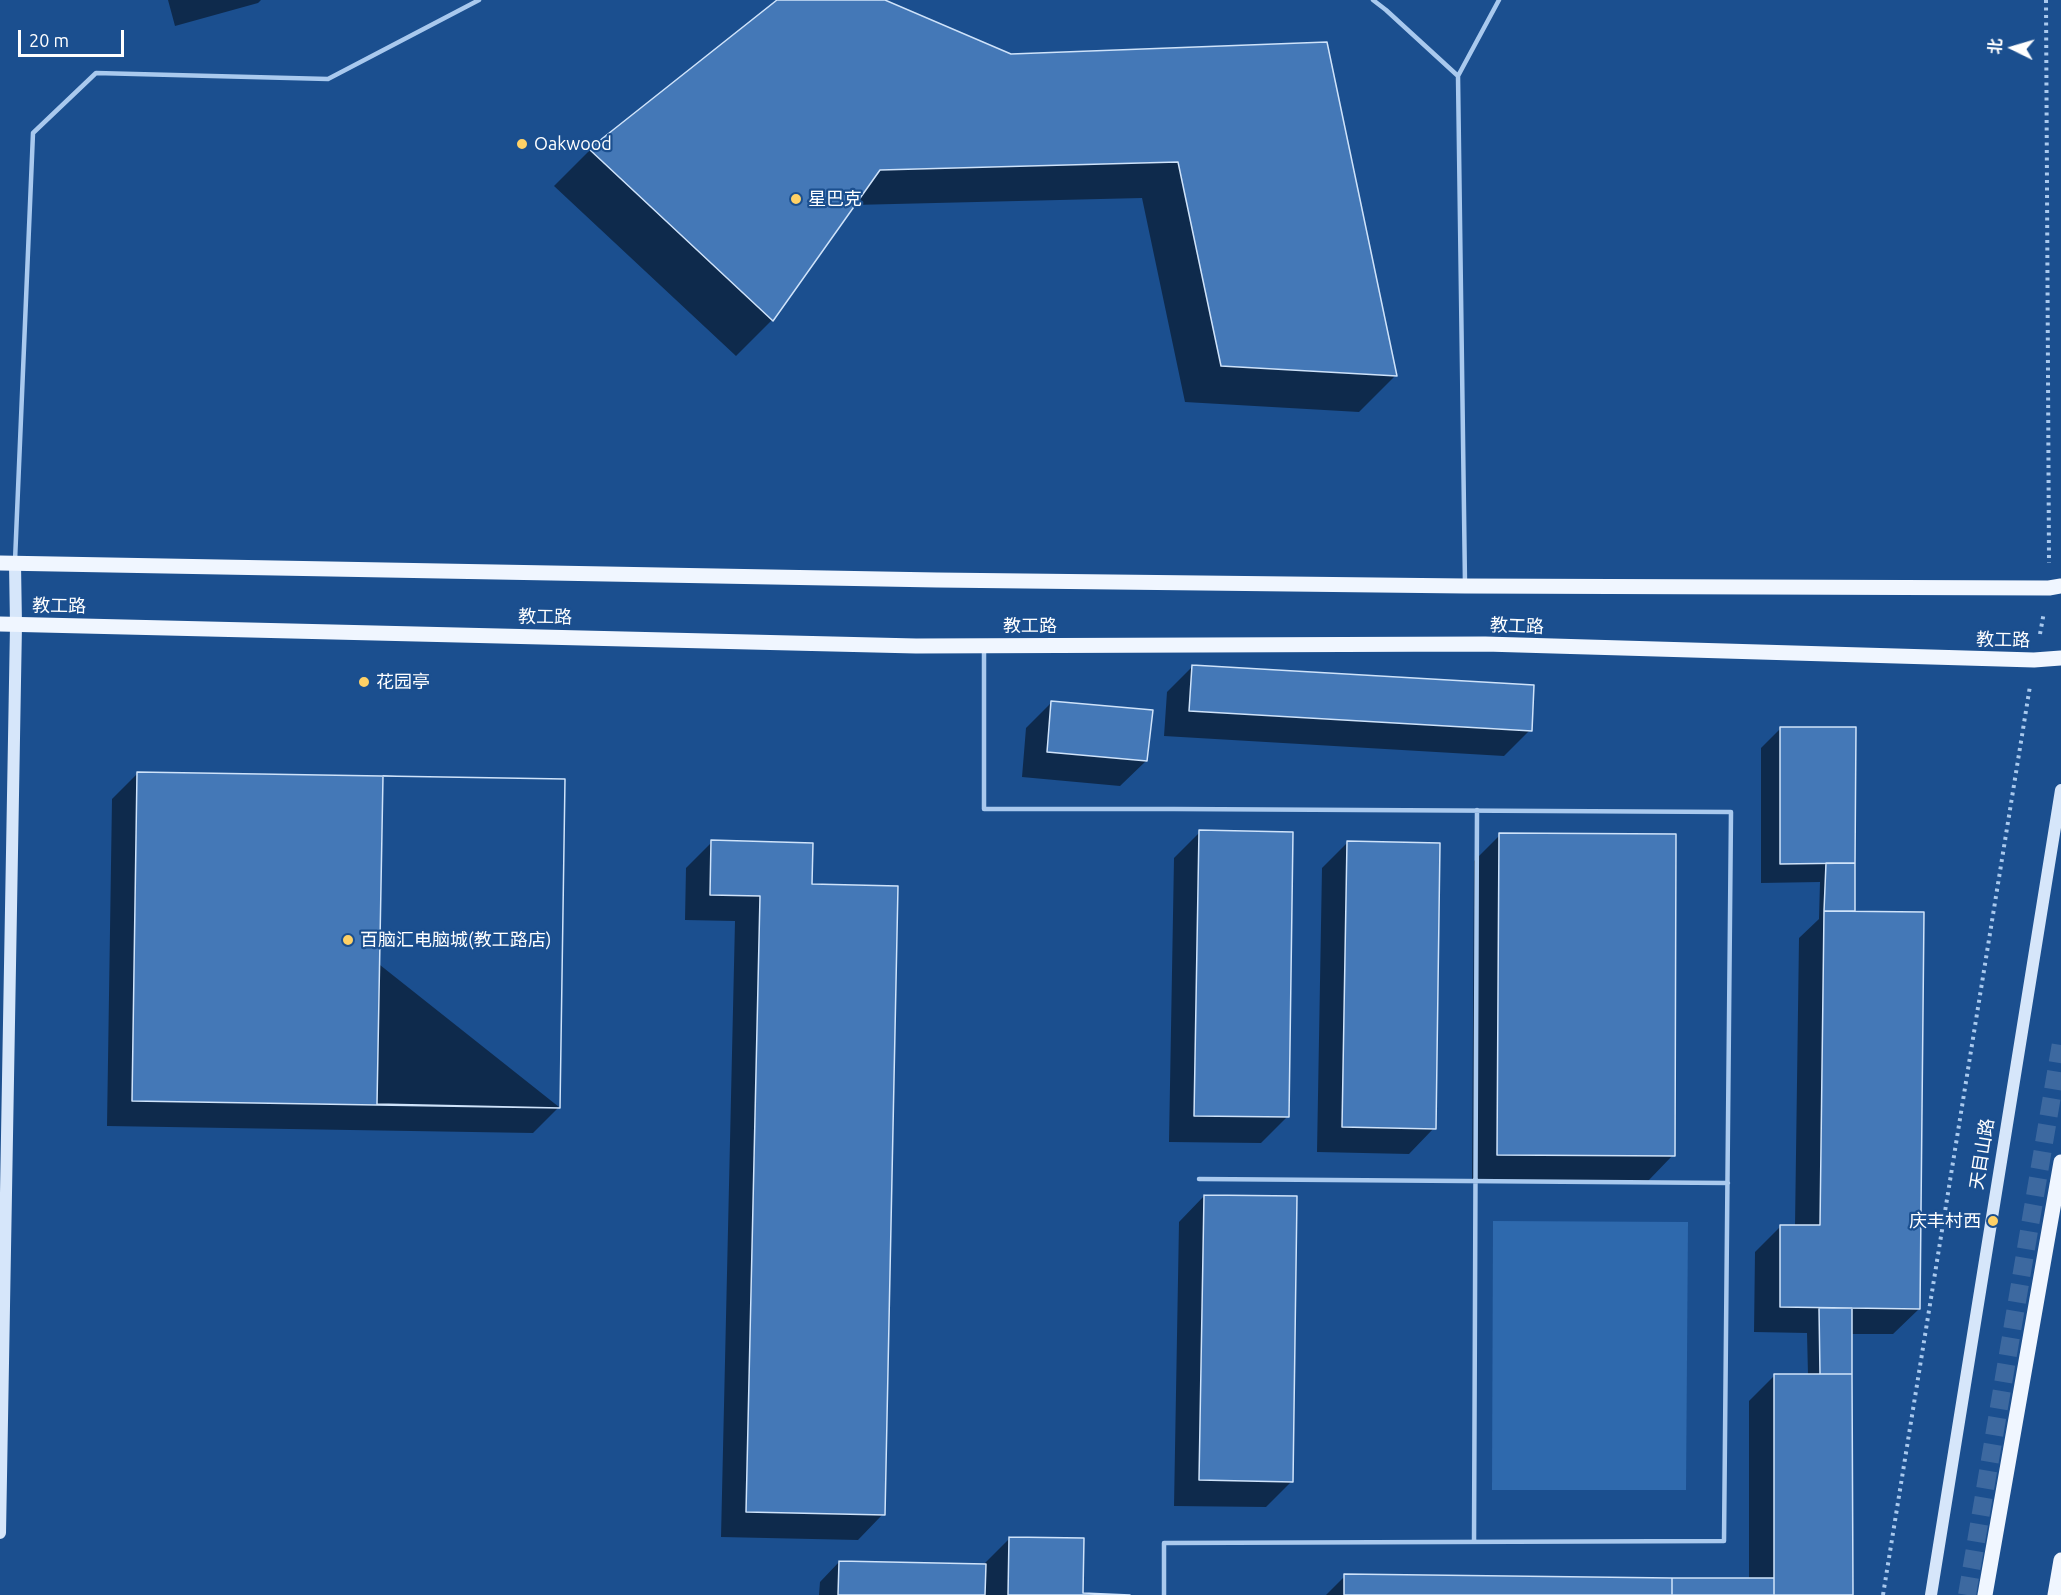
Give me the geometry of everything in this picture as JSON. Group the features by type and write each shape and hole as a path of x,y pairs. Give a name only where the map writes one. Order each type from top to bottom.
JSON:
{"main road":[{"path":"8,564 925,580 1465,586 2055,587"},
{"name":"教工路","path":"0,624 892,645 1485,644 2034,660 2061,658"},
{"path":"1985,1595 2061,1162"},
{"path":"2055,1595 2061,1560"}],"street":[{"path":"0,1533 16,625 8,564"},
{"name":"天目山路","path":"1931,1595 2061,790"}],"lane":[{"path":"8,564 33,133 96,73 328,79 479,0"},
{"path":"1373,0 1458,76"},
{"path":"1465,586 1458,76 1499,0"},
{"path":"984,646 984,809 1731,812 1724,1541 1164,1543 1164,1595"},
{"path":"1474,1542 1477,810"},
{"path":"1198,1179 1728,1183"}],"path":[{"path":"1883,1595 2034,660 2055,587 2046,0"}],"shaded area":[{"path":"1493,1221 1688,1222 1686,1490 1492,1490"}],"building":[{"path":"777,0 885,0 1011,54 1327,42 1397,376 1221,366 1178,162 880,170 773,321 589,149"},
{"path":"1192,665 1534,685 1532,731 1189,711"},
{"path":"1051,701 1153,710 1147,761 1047,752"},
{"path":"1780,727 1856,727 1855,863 1780,864"},
{"name":"百脑汇电脑城(教工路店)","path":"137,772 565,779 560,1108 132,1101"},
{"path":"383,776 565,779 560,1108 377,1104"},
{"path":"1199,830 1293,832 1289,1117 1194,1116"},
{"path":"1499,833 1676,834 1675,1156 1497,1155"},
{"path":"711,840 813,843 812,884 898,886 885,1515 746,1512 760,896 710,895"},
{"path":"1347,841 1440,843 1436,1129 1342,1127"},
{"path":"1826,863 1855,863 1855,911 1824,911"},
{"path":"1824,911 1924,912 1920,1309 1780,1307 1780,1225 1820,1225"},
{"path":"1204,1195 1297,1196 1293,1482 1199,1480"},
{"path":"1819,1308 1852,1308 1852,1374 1820,1374"},
{"path":"1774,1374 1852,1374 1853,1595 1774,1595"},
{"path":"1009,1537 1084,1538 1083,1593 1130,1595 1008,1595"},
{"path":"839,1561 986,1564 985,1595 838,1595"},
{"path":"1344,1574 1672,1578 1672,1595 1344,1595"},
{"path":"1672,1578 1774,1578 1774,1595 1672,1595"}],"tunnel":[{"path":"1967,1595 2061,1043"}],"place":[{"name":"Oakwood","path":"522,144"},
{"name":"星巴克","path":"796,199"},
{"name":"花园亭","path":"364,682"},
{"name":"百脑汇电脑城(教工路店)","path":"348,940"},
{"name":"庆丰村西","path":"1993,1221"}]}
